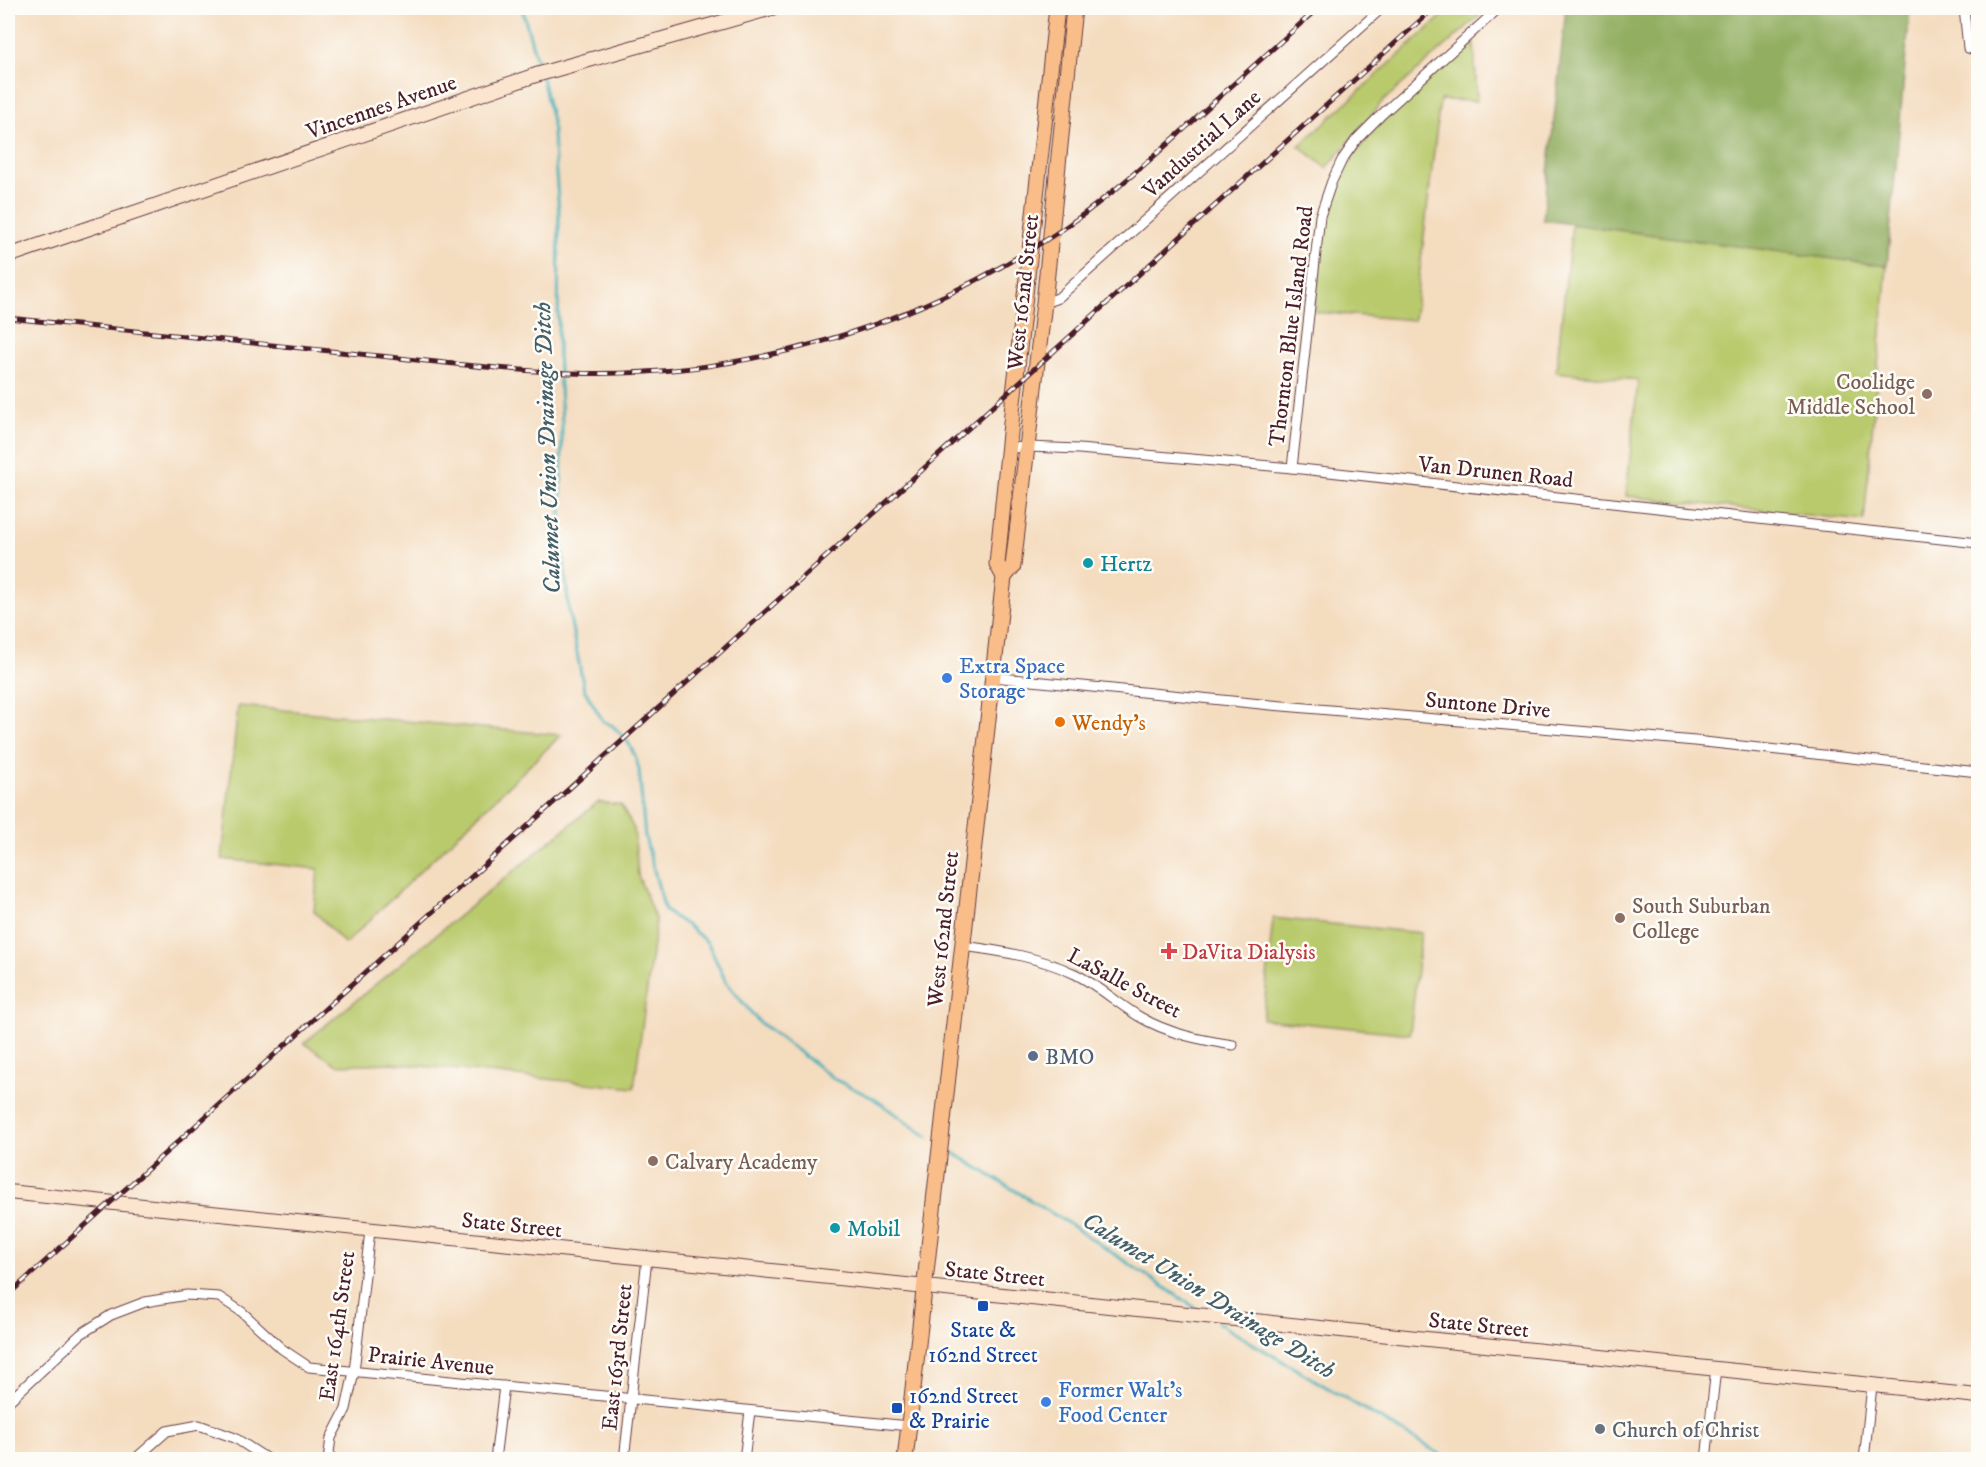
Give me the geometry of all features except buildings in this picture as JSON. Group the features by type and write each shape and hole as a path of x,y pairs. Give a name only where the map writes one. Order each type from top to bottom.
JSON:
{"main road":[{"name":"West 162nd Street","path":"1004,577 997,564 1057,8"},
{"name":"West 162nd Street","path":"905,1460 1004,577 1013,566 1028,447 1074,8"},
{"path":"1024,302 1044,303"}],"street":[{"name":"Vincennes Avenue","path":"8,256 542,73 772,8"},
{"name":"Vandustrial Lane","path":"1044,303 1058,298 1382,8"},
{"name":"Thornton Blue Island Road","path":"1292,468 1320,216 1332,181 1342,160 1356,140 1499,8"},
{"path":"1964,8 1968,48 1978,51"},
{"name":"Van Drunen Road","path":"1009,448 1079,449 1292,468 1978,543"},
{"name":"Suntone Drive","path":"993,677 1271,705 1695,741 1978,772"},
{"name":"LaSalle Street","path":"963,946 1005,951 1039,960 1076,975 1143,1019 1172,1032 1233,1045"},
{"name":"State Street","path":"8,1192 1978,1396"},
{"name":"East 164th Street","path":"328,1460 331,1438 346,1409 354,1372 370,1231"},
{"name":"East 163rd Street","path":"624,1460 647,1259"},
{"name":"Prairie Avenue","path":"8,1402 81,1334 111,1315 146,1302 187,1295 219,1297 242,1312 282,1349 309,1367 909,1426"},
{"path":"1706,1460 1716,1368"},
{"path":"495,1460 504,1386"},
{"path":"1864,1460 1872,1386"},
{"path":"744,1460 750,1411"},
{"path":"134,1460 167,1431 199,1425 235,1438 269,1460"}],"green space":[{"path":"1451,8 1488,8 1381,103 1327,168 1299,146"},
{"path":"1566,8 1910,8 1887,266 1543,220"},
{"path":"1474,42 1477,101 1440,100 1414,320 1315,312 1326,222 1334,193 1344,171 1358,149 1394,110"},
{"path":"1572,224 1887,266 1864,521 1626,496 1638,380 1556,372"},
{"path":"238,706 561,735 345,944 314,911 318,869 222,859"},
{"path":"598,802 621,805 634,829 638,875 656,921 634,1088 392,1063 337,1065 304,1043"},
{"path":"1273,918 1421,933 1410,1034 1263,1019"}],"waterway":[{"name":"Calumet Union Drainage Ditch","path":"522,8 539,69"},
{"name":"Calumet Union Drainage Ditch","path":"542,78 552,121 559,213 558,353 562,422 561,527 569,612 584,689 603,721 613,726 628,742 635,756 639,769 645,837 665,911 708,943 726,982 759,1022 836,1080 873,1098 928,1137"},
{"name":"Calumet Union Drainage Ditch","path":"954,1153 1066,1222 1197,1309"},
{"name":"Calumet Union Drainage Ditch","path":"1218,1323 1450,1460"}],"railway":[{"path":"8,318 543,372 634,373 696,367 758,357 819,342 878,323 936,300 992,272 1046,240 1085,214 1121,184 1318,8"},
{"path":"8,1295 1434,8"}],"place":[{"name":"Coolidge Middle School","path":"1927,394"},
{"name":"Hertz","path":"1088,563"},
{"name":"Extra Space Storage","path":"947,678"},
{"name":"Wendy's","path":"1060,722"},
{"name":"South Suburban College","path":"1620,918"},
{"name":"DaVita Dialysis","path":"1169,951"},
{"name":"BMO","path":"1033,1056"},
{"name":"Calvary Academy","path":"653,1161"},
{"name":"Mobil","path":"835,1228"},
{"name":"State & 162nd Street","path":"983,1306"},
{"name":"Former Walt's Food Center","path":"1046,1402"},
{"name":"162nd Street & Prairie","path":"897,1408"},
{"name":"Church of Christ","path":"1600,1429"}]}
